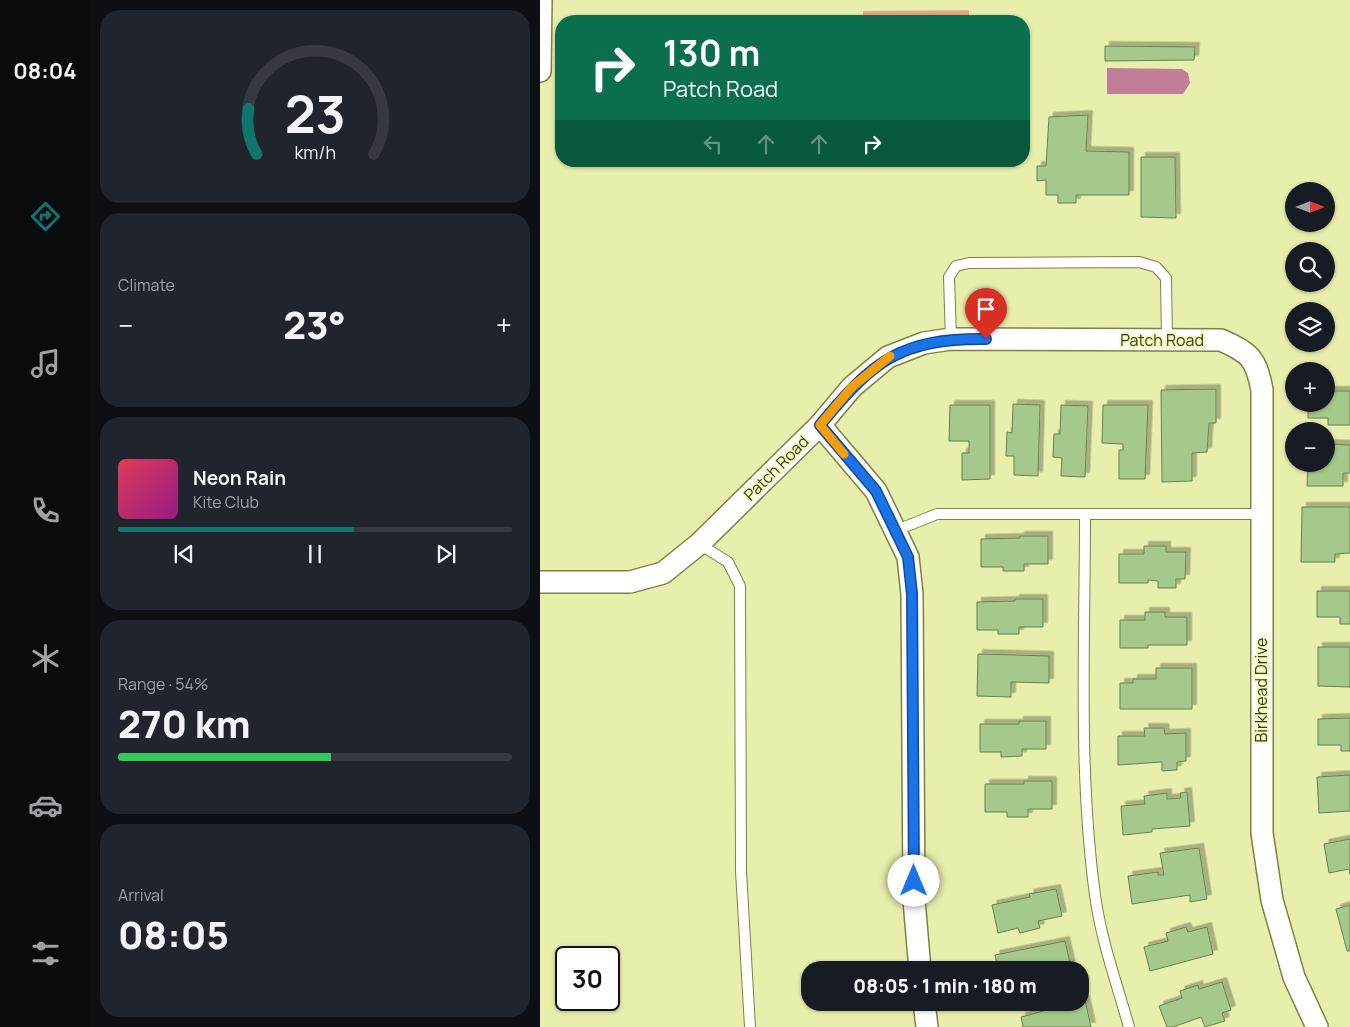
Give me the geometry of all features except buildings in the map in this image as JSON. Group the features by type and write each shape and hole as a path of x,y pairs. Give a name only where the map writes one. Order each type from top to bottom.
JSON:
{"street":[{"path":"540,0 540,71"},
{"name":"Patch Road","path":"540,582 630,582 662,574 698,544 820,425 852,387 888,357 924,343 951,339 1221,340 1244,350"},
{"name":"Birkhead Drive","path":"1244,350 1258,368 1262,390 1260,514 1262,834 1272,900 1280,929 1294,977 1317,1027"},
{"path":"820,425 876,491 897,530 908,557 912,594 914,900 919,961"},
{"path":"925,1011 927,1027"}],"lane":[{"path":"951,339 949,277 956,266 969,263 1139,262 1156,267 1166,278 1167,340"},
{"path":"897,530 936,514 1260,514"},
{"path":"1085,514 1085,758 1088,822 1096,897 1113,971 1129,1027"},
{"path":"698,544 728,562 740,586 741,871 750,1027"}],"shaded area":[{"path":"969,10 969,15 863,15 863,11"},
{"path":"1107,68 1182,69 1188,73 1190,83 1183,94 1107,94"}],"slow traffic":[{"path":"844,454 820,425 852,387 890,356"}],"route":[{"path":"914,881 912,594 908,557 897,530 876,491 820,425 852,387 888,357 924,343 951,339 986,339"}]}
